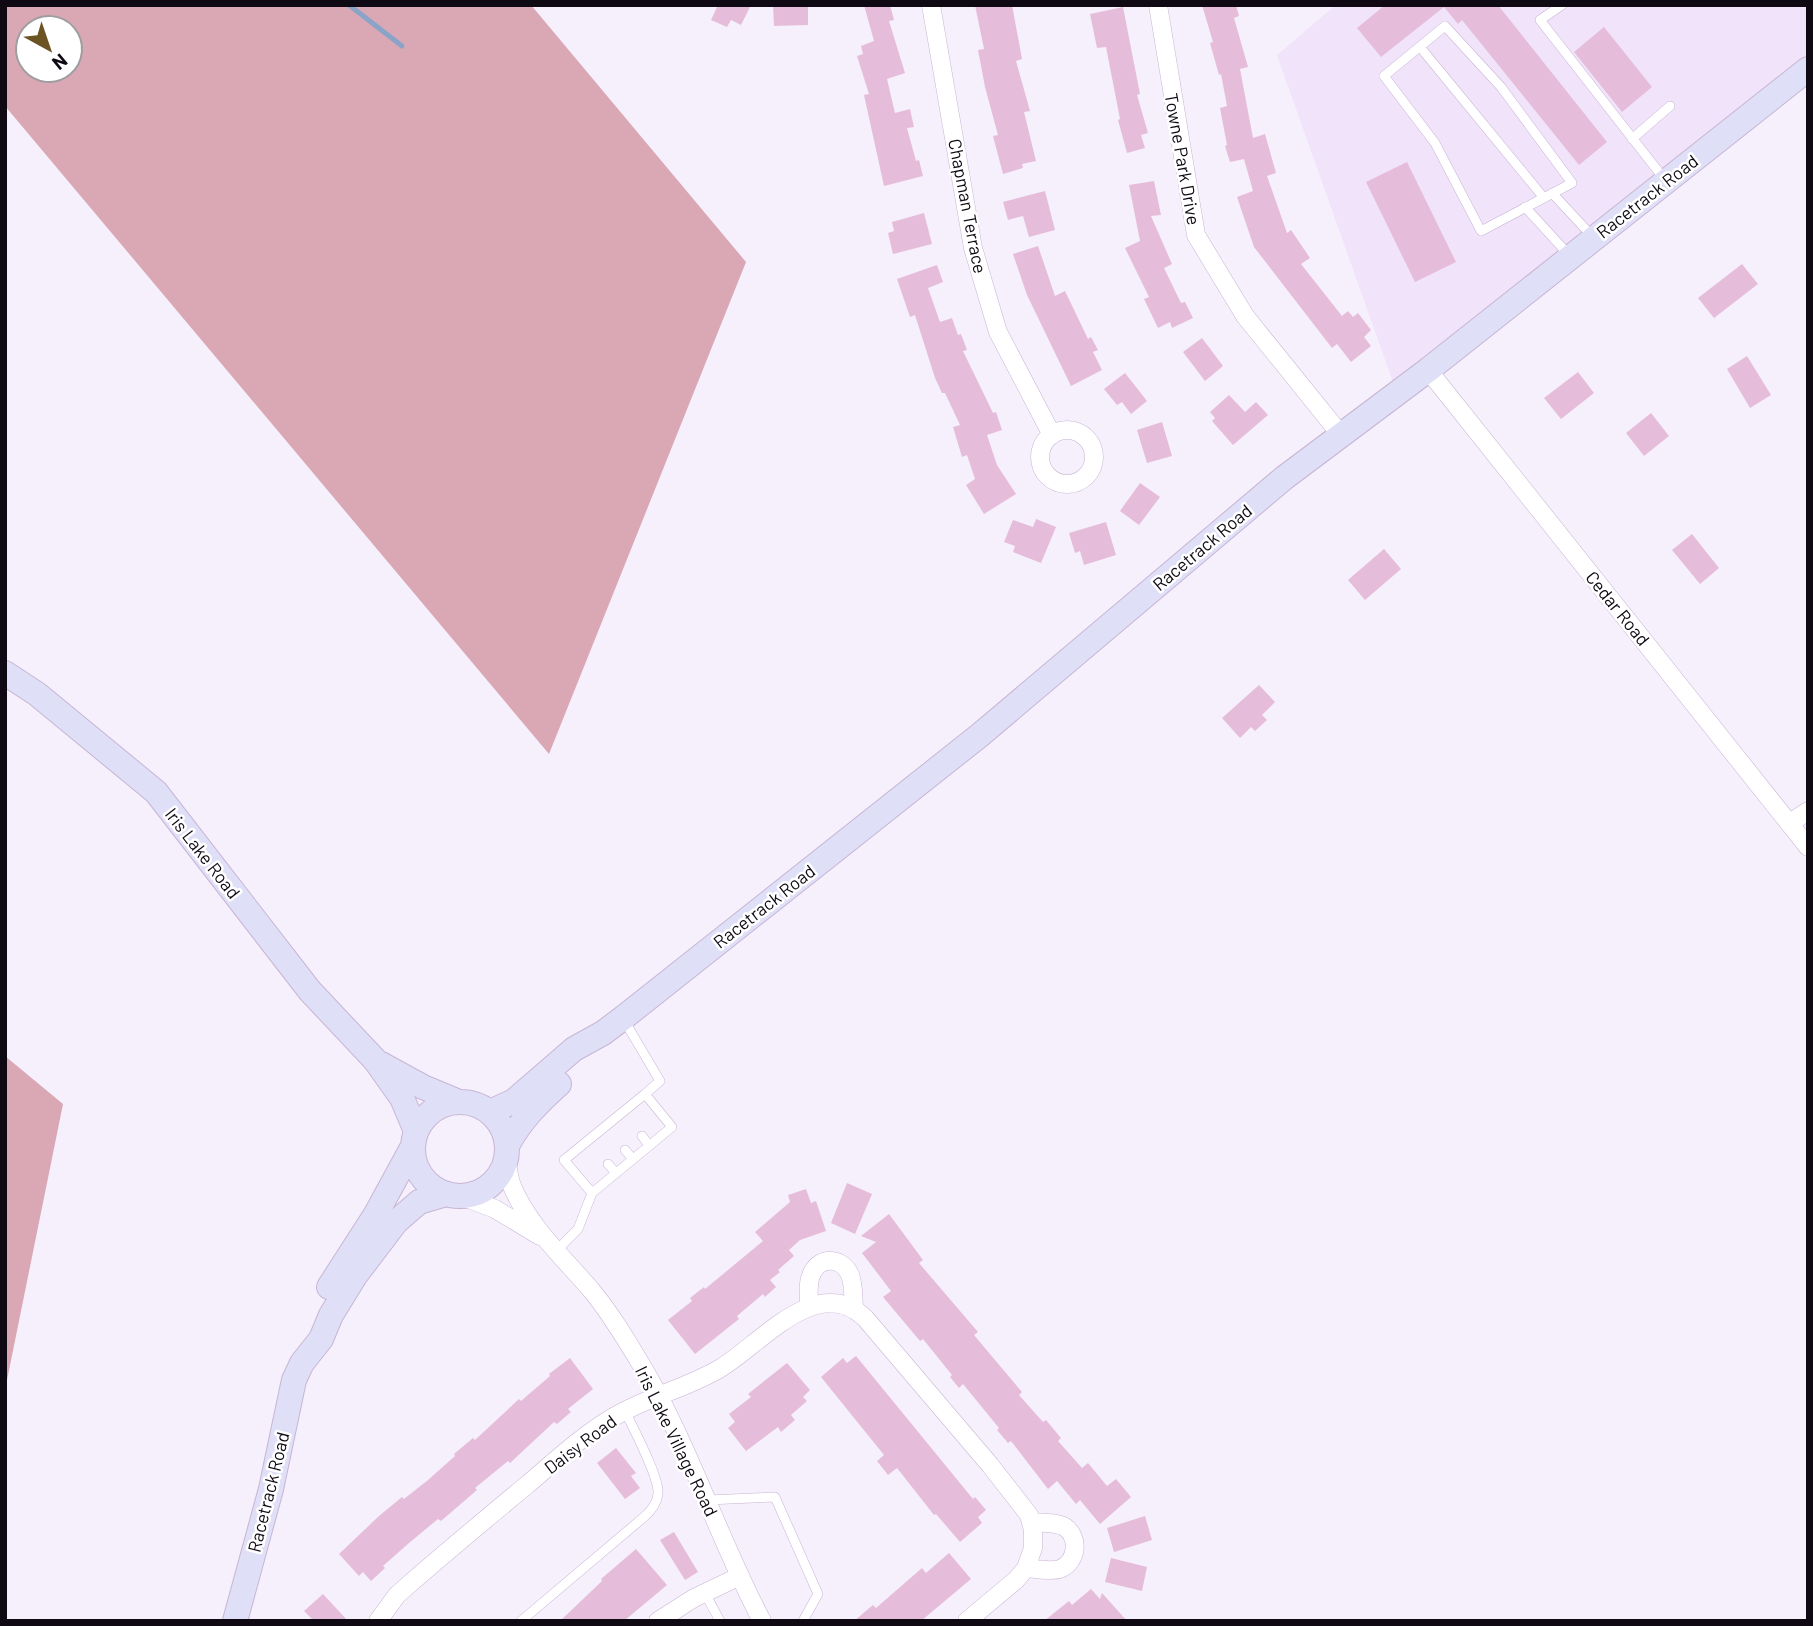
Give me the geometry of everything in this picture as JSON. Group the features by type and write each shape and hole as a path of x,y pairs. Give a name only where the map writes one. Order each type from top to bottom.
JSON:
{"street":[{"name":"Chapman Terrace","path":"931,5 973,248 998,332 1052,435"},
{"name":"Towne Park Drive","path":"1158,5 1196,235 1245,316 1341,435"},
{"name":"Racetrack Road","path":"490,1112 514,1101 574,1049 613,1026 981,735 1284,478 1428,370 1808,69"},
{"name":"Cedar Road","path":"1428,370 1808,847"},
{"name":"Iris Lake Road","path":"5,673 37,694 156,792 310,991 375,1060 402,1098 415,1139"},
{"path":"1790,823 1808,811"},
{"name":"Racetrack Road","path":"507,1152 515,1130 534,1106 584,1060 613,1026"},
{"name":"Iris Lake Road","path":"375,1060 423,1087 459,1102"},
{"path":"470,1102 490,1112 499,1121 507,1152 500,1174 490,1186 477,1194 454,1195 432,1187 421,1176 415,1162 415,1139 433,1110 446,1104 470,1102"},
{"name":"Racetrack Road","path":"302,1363 306,1336 318,1307 376,1214 415,1139"},
{"name":"Iris Lake Village Road","path":"507,1152 512,1185 551,1245 594,1293 624,1336 659,1397 738,1577 762,1621"},
{"name":"Racetrack Road","path":"235,1621 271,1489 294,1380 302,1363 321,1339 331,1315 355,1276 396,1222 419,1202 454,1195"},
{"name":"Iris Lake Village Road","path":"454,1195 495,1209 551,1245"},
{"path":"854,1308 850,1274 841,1263 831,1260 819,1264 811,1275 809,1305 829,1303 854,1308 865,1318 1022,1504 1031,1522 1033,1548 1026,1568 1016,1580 967,1621"},
{"name":"Daisy Road","path":"379,1621 406,1587 593,1431 625,1411 718,1370 809,1305"},
{"path":"1026,1568 1059,1569 1069,1562 1075,1551 1073,1538 1065,1527 1031,1522"},
{"path":"658,1621 738,1577"}],"lane":[{"path":"1562,5 1541,20 1666,181"},
{"path":"1445,26 1501,87 1572,183 1481,231 1435,143 1384,76 1420,47 1445,26"},
{"path":"1420,47 1548,195 1594,239"},
{"path":"1632,139 1671,106"},
{"path":"1525,207 1570,257"},
{"path":"592,1193 564,1160 591,1144 604,1126 625,1116 660,1081 613,1026"},
{"path":"551,1245 578,1229 592,1193 673,1126 645,1094"},
{"path":"604,1126 612,1135"},
{"path":"642,1136 649,1145"},
{"path":"625,1150 633,1159"},
{"path":"608,1164 616,1173"},
{"path":"521,1621 644,1517 656,1502 658,1488 654,1475 625,1411"},
{"path":"706,1500 775,1497 818,1594 803,1621"},
{"path":"705,1593 720,1621"}],"shaded area":[{"path":"5,5 531,5 746,262 549,754 5,106"},
{"path":"1336,5 1808,5 1808,66 1398,396 1277,55"},
{"path":"5,1056 63,1104 5,1390"}],"building":[{"path":"718,5 751,5 741,25 731,20 727,27 711,20"},
{"path":"773,5 808,5 808,25 774,26"},
{"path":"864,5 890,5 894,20 889,21 905,73 887,79 895,113 910,109 914,127 907,128 923,176 884,186 864,95 869,94 857,56 863,54 861,46 874,41"},
{"path":"975,5 1012,5 1022,59 1016,61 1030,111 1024,112 1036,161 1022,164 1023,168 1003,174 993,136 998,135 978,50 984,49"},
{"path":"1202,5 1236,5 1239,16 1234,18 1248,67 1240,69 1253,138 1265,134 1276,173 1267,176 1287,233 1291,230 1310,258 1301,264 1342,316 1348,311 1353,317 1358,313 1371,330 1364,337 1371,346 1351,362 1337,344 1332,348 1254,247 1237,197 1253,191 1244,159 1230,162 1225,146 1227,145 1220,108 1227,106"},
{"path":"1385,5 1498,5 1607,142 1579,165 1462,20 1458,24 1444,7 1381,57 1357,28"},
{"path":"1123,7 1140,94 1137,95 1148,133 1141,135 1145,148 1127,153 1118,120 1120,119 1106,47 1097,48 1090,14"},
{"path":"1604,27 1652,87 1622,112 1574,52"},
{"path":"1407,162 1456,262 1415,282 1366,182"},
{"path":"1154,181 1161,215 1151,216 1172,264 1164,268 1181,303 1185,302 1193,318 1172,328 1170,322 1158,328 1144,299 1149,297 1125,248 1140,241 1129,185"},
{"path":"1045,191 1055,230 1029,237 1023,216 1008,220 1003,202"},
{"path":"924,213 932,244 893,254 888,233 894,231 892,222"},
{"path":"1038,246 1055,296 1065,291 1088,339 1091,337 1098,350 1093,352 1102,370 1071,386 1027,295 1013,254"},
{"path":"1742,264 1758,284 1714,318 1698,298"},
{"path":"937,265 943,282 928,288 940,322 952,318 958,335 961,334 967,350 963,351 993,413 996,412 1002,430 987,435 997,465 1016,494 984,514 966,485 975,479 967,455 962,457 953,427 960,425 935,378 915,315 910,317 897,279"},
{"path":"1202,338 1223,366 1205,381 1183,352"},
{"path":"1747,356 1771,395 1750,408 1727,369"},
{"path":"1578,372 1594,393 1561,419 1544,398"},
{"path":"1125,373 1147,401 1131,414 1122,402 1117,405 1104,389"},
{"path":"1229,395 1245,412 1256,402 1268,415 1233,445 1212,421 1215,418 1210,412"},
{"path":"1651,413 1669,436 1644,456 1626,433"},
{"path":"1162,422 1172,456 1147,463 1137,430"},
{"path":"1140,483 1160,497 1139,525 1120,511"},
{"path":"1036,519 1056,527 1041,563 1013,552 1015,546 1004,542 1013,520 1033,527"},
{"path":"1106,522 1116,555 1084,565 1080,551 1075,553 1069,533"},
{"path":"1692,534 1719,568 1700,584 1672,550"},
{"path":"1384,549 1401,569 1365,600 1348,580"},
{"path":"1259,685 1275,702 1262,715 1267,720 1255,731 1251,727 1240,738 1222,718"},
{"path":"847,1183 872,1194 855,1234 831,1223"},
{"path":"806,1189 811,1203 816,1201 826,1231 800,1240 789,1250 794,1256 770,1280 776,1287 765,1297 763,1294 737,1316 739,1319 695,1354 668,1320 692,1301 690,1298 704,1287 705,1289 763,1241 755,1232 790,1202 788,1195"},
{"path":"889,1214 923,1260 919,1263 978,1332 974,1335 1022,1392 1019,1395 1061,1438 1058,1441 1082,1468 1088,1463 1107,1486 1116,1479 1131,1497 1100,1524 1080,1500 1076,1504 1057,1481 1048,1489 1011,1441 1008,1443 997,1430 999,1428 963,1384 959,1388 923,1339 920,1341 883,1297 891,1291 862,1253 876,1242 861,1236"},
{"path":"856,1356 973,1499 975,1497 986,1510 978,1517 982,1523 960,1542 936,1514 934,1515 897,1468 888,1475 877,1461 884,1455 821,1377 843,1358 847,1363"},
{"path":"570,1358 593,1389 568,1409 571,1412 557,1424 554,1422 510,1463 508,1461 475,1488 477,1490 441,1521 438,1519 409,1543 383,1566 385,1568 371,1581 363,1572 359,1576 339,1554 379,1516 428,1480 455,1456 454,1454 473,1438 475,1440 519,1399 521,1401"},
{"path":"787,1363 810,1390 803,1397 807,1401 791,1415 795,1420 781,1432 778,1427 746,1451 728,1428 735,1422 729,1414 751,1397 748,1394"},
{"path":"616,1448 636,1473 631,1476 640,1488 625,1499 597,1463"},
{"path":"1145,1516 1152,1540 1114,1552 1107,1528"},
{"path":"674,1532 698,1572 685,1580 660,1540"},
{"path":"636,1549 667,1585 624,1621 560,1621 602,1581 601,1579"},
{"path":"949,1553 971,1579 921,1621 854,1621 873,1605 876,1608 922,1568 926,1573"},
{"path":"1111,1558 1147,1567 1142,1591 1105,1582"},
{"path":"1091,1589 1100,1599 1102,1593 1127,1621 1044,1621 1069,1601 1072,1605"},
{"path":"323,1594 348,1621 314,1621 304,1611"}],"waterway":[{"path":"349,5 402,46"}]}
